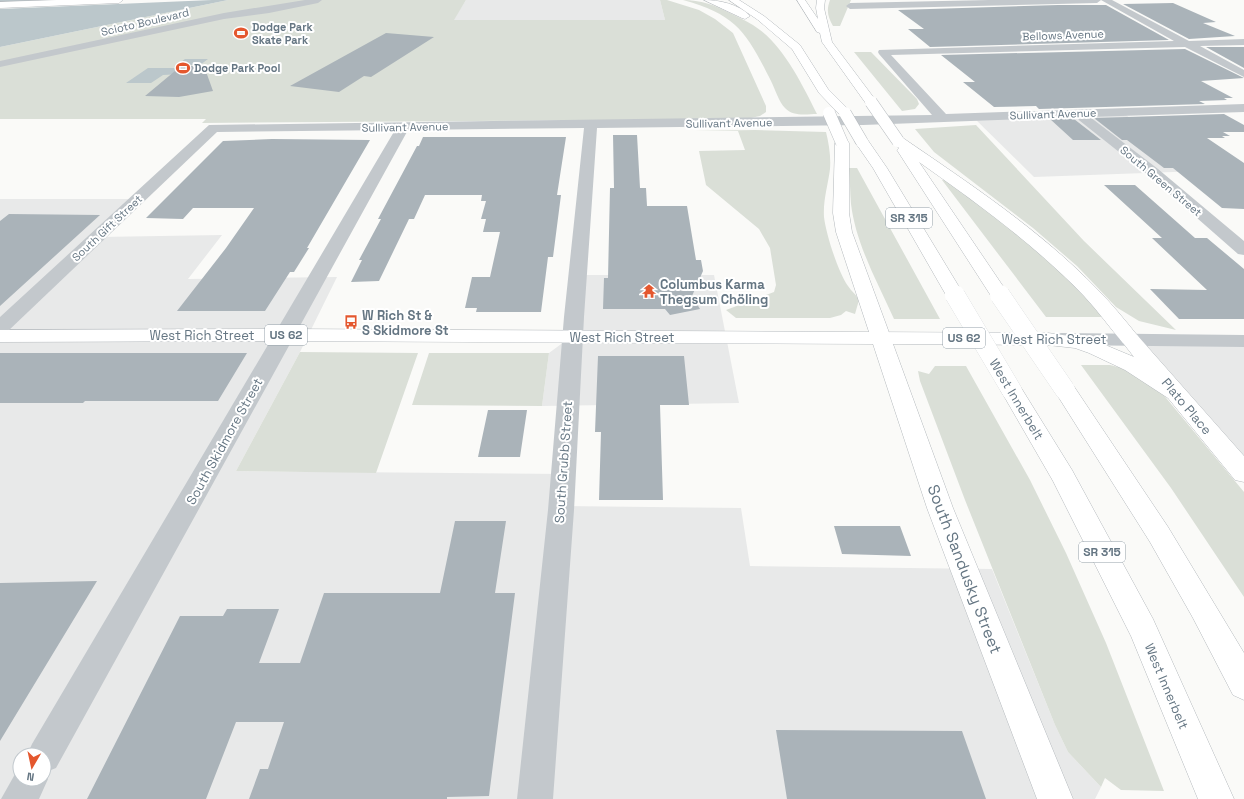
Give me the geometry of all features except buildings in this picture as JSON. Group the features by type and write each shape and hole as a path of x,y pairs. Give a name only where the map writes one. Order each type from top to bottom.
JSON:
{"main road":[{"path":"0,5 119,0"},
{"path":"708,0 724,5 751,19 798,51"},
{"name":"West Innerbelt","path":"733,0 777,29 798,51 823,91 843,106 862,142 880,168 1063,477 1143,629 1216,799"},
{"name":"SR 315","path":"800,0 898,141 1124,478 1219,636 1244,684"},
{"path":"821,0 820,8 828,42"},
{"path":"792,29 816,59"},
{"name":"South Sandusky Street","path":"823,91 829,113 842,143 841,213 844,232 940,508 1055,799"},
{"name":"Plato Place","path":"898,141 1001,214 1041,246 1086,288 1244,473"},
{"name":"West Rich Street","path":"0,336 284,335 1048,339"},
{"name":"US 62","path":"1048,339 1083,344 1113,355 1133,364 1176,393"}],"street":[{"name":"Scioto Boulevard","path":"0,64 224,16 269,10 318,0"},
{"path":"850,6 1097,0"},
{"path":"1105,0 1244,74"},
{"name":"Bellows Avenue","path":"942,118 883,52 1244,42"},
{"name":"Sullivant Avenue","path":"214,128 863,122 1244,108"},
{"name":"South Green Street","path":"1077,113 1153,172 1244,250"},
{"name":"South Grubb Street","path":"535,799 560,518 572,336 591,125"},
{"name":"South Skidmore Street","path":"49,747 403,127"},
{"name":"South Gift Street","path":"0,328 214,128"},
{"name":"West Rich Street","path":"1048,339 1244,341"},
{"path":"19,799 26,787"}],"shaded area":[{"path":"0,0 228,0 0,47"},
{"path":"228,0 466,0 454,20 665,20 660,0 667,0 699,10 715,19 733,33 766,106 766,112 760,116 746,119 202,123 206,119 0,119 0,47"},
{"path":"466,0 660,0 665,20 453,20"},
{"path":"683,0 713,5 742,19 760,30 777,47 793,69 817,114 796,114 788,111 781,102 755,51 739,28 717,12"},
{"path":"830,0 851,0 840,26 833,26 830,20 828,11"},
{"path":"854,52 871,52 917,99 919,104 915,109 902,111"},
{"path":"185,59 208,59 200,65 177,65"},
{"path":"148,68 207,68 200,73 163,75 151,83 126,83"},
{"path":"1122,112 1201,171 1034,177 973,117"},
{"path":"976,125 1084,241 1176,330 1139,321 1116,307 1077,266 1033,228 934,152 915,129"},
{"path":"755,130 826,132 830,150 830,164 824,211 825,224 840,272 848,286 859,300 855,314 846,311 841,315 830,318 736,318 726,310 774,292 776,285 770,248 759,229 706,185 699,151 745,150 738,131 694,131"},
{"path":"849,168 857,168 940,319 894,319 868,263 858,234 851,204"},
{"path":"948,179 1012,229 1056,267 1106,317 1046,317 942,180"},
{"path":"0,199 138,199 99,237 222,235 188,279 337,277 300,352 236,471 563,474 561,506 741,508 750,566 992,569 1055,725 1068,752 1101,787 1095,799 0,799"},
{"path":"577,275 714,275 739,403 542,406 549,353 572,336"},
{"path":"1130,339 1244,341 1244,473"},
{"path":"300,352 418,353 376,473 236,471"},
{"path":"429,353 549,353 542,406 412,405"},
{"path":"1081,365 1110,365 1118,367 1121,365 1162,393 1244,492 1244,597 1171,488"},
{"path":"935,366 966,366 1030,480 1066,553 1106,643 1164,791 1121,790 1105,778 1101,787 1068,752 1055,725 965,500 920,381 918,371 929,374"}],"pier":[{"path":"49,0 212,0 0,9 0,2"}],"place":[{"name":"Dodge Park Skate Park","path":"241,33"},
{"name":"Dodge Park Pool","path":"183,68"},
{"name":"Columbus Karma Thegsum Chöling","path":"649,291"},
{"name":"W Rich St & S Skidmore St","path":"351,322"}]}
